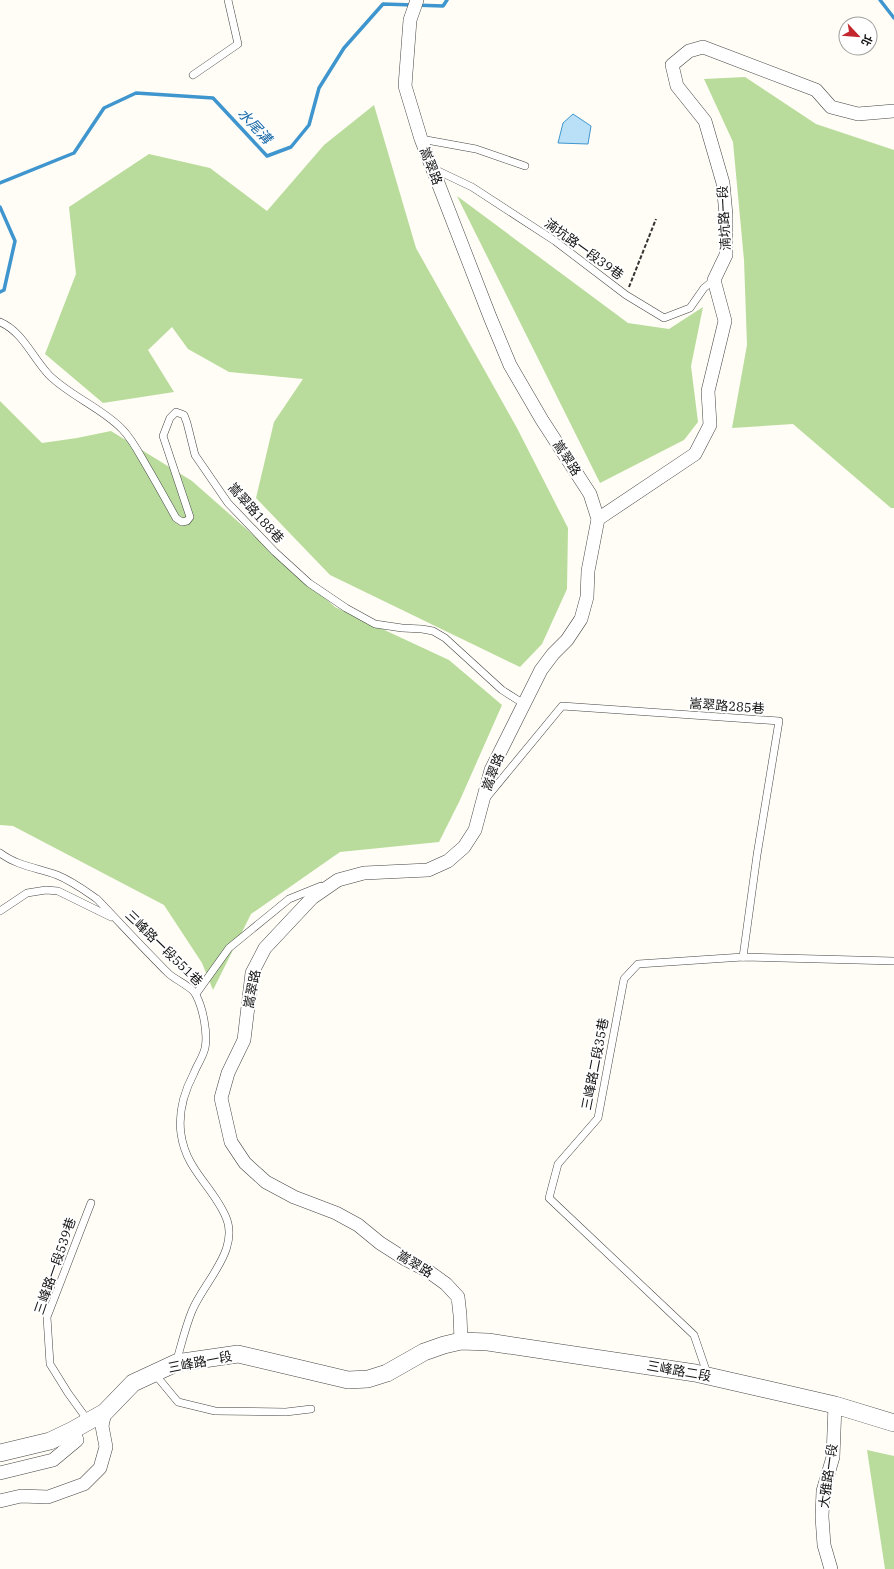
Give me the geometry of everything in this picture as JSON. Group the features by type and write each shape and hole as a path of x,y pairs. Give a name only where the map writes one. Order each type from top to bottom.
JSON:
{"street":[{"name":"嵩翠路","path":"417,0 410,20 405,86 421,139 510,366 542,420 590,494 598,519 588,571 586,597 581,619 567,640 553,654 541,670 491,770 476,830 464,847 448,862 428,870 364,872 338,880 312,898 290,919 265,948 252,973 244,1040 228,1073 221,1098 231,1142 245,1163 266,1182 294,1197 336,1213 358,1225 380,1243 405,1259 428,1271 446,1284 458,1297 461,1341"},
{"name":"湳坑路一段","path":"714,280 726,255 726,215 723,183 705,121 677,86 672,66 689,51 703,47 816,90 831,107 858,114 894,110"},
{"path":"598,519 695,454 710,425 708,391 725,321 714,280"},
{"name":"三峰路一段","path":"0,1453 50,1441 89,1422 105,1412 133,1383 154,1372 176,1364 238,1354 348,1380 368,1379 386,1373 424,1352 461,1341"},
{"name":"三峰路二段","path":"461,1341 488,1342 687,1372 835,1405 894,1423"},
{"name":"大雅路一段","path":"831,1569 824,1545 822,1517 823,1491 832,1457 835,1405"},
{"path":"0,1501 21,1496 48,1497 84,1484 100,1468 106,1447 102,1426 105,1412"},
{"path":"0,1473 53,1460 77,1440 73,1430"}],"lane":[{"path":"192,76 238,44 228,0"},
{"path":"421,139 476,149 525,166"},
{"name":"湳坑路一段39巷","path":"432,168 472,187 555,241 626,295 664,318 690,308 704,288 714,280"},
{"name":"嵩翠路188巷","path":"0,322 18,334 49,375 123,429 137,450 176,518 182,522 187,521 190,517 164,436 170,418 176,412 184,415 188,423 195,456 228,503 275,552 310,583 346,608 376,624 433,631 445,638 502,690 524,704"},
{"name":"嵩翠路285巷","path":"482,804 562,706 779,722 757,855 743,957"},
{"name":"三峰路一段551巷","path":"0,853 14,862 47,872 72,882 97,899 170,974 196,994 200,1006 206,1038 204,1049 184,1098 180,1123 181,1135 189,1161 195,1172 225,1214 229,1237 221,1260 192,1311 176,1364"},
{"path":"196,994 229,948 289,898 338,880"},
{"path":"0,911 27,894 46,890 58,891 117,919"},
{"name":"三峰路二段35巷","path":"708,1376 694,1335 549,1198 558,1164 598,1118 624,979 638,964 743,957 894,961"},
{"name":"三峰路一段539巷","path":"89,1422 68,1393 50,1364 47,1317 91,1203"},
{"path":"154,1372 178,1402 215,1411 286,1412 311,1409"}],"path":[{"path":"626,295 656,219"}],"green space":[{"path":"745,77 816,124 894,150 894,508 891,508 793,424 732,428 747,345 744,260 733,142 704,79"},
{"path":"374,105 416,248 517,428 568,528 567,589 542,644 520,667 330,575 256,498 274,422 303,379 229,372 188,349 172,327 148,350 174,392 103,403 45,354 76,274 69,207 149,154 210,168 267,211 324,145"},
{"path":"457,196 628,323 669,329 703,307 691,366 698,422 684,440 600,483"},
{"path":"0,401 42,443 111,431 192,481 335,607 449,660 502,705 460,800 439,842 340,852 251,914 213,990 202,963 164,905 13,826 0,825"},
{"path":"867,1450 894,1456 894,1569 885,1569"}],"water":[{"path":"573,114 591,126 588,144 558,143 563,123"}],"waterway":[{"name":"水尾溝","path":"0,183 74,153 104,108 136,93 213,98 267,156 291,147 309,125 319,88 344,48 383,4 443,6 447,0"},
{"name":"水尾溝","path":"880,0 894,18"},
{"name":"水尾溝","path":"0,207 15,241 4,290 0,292"}]}
